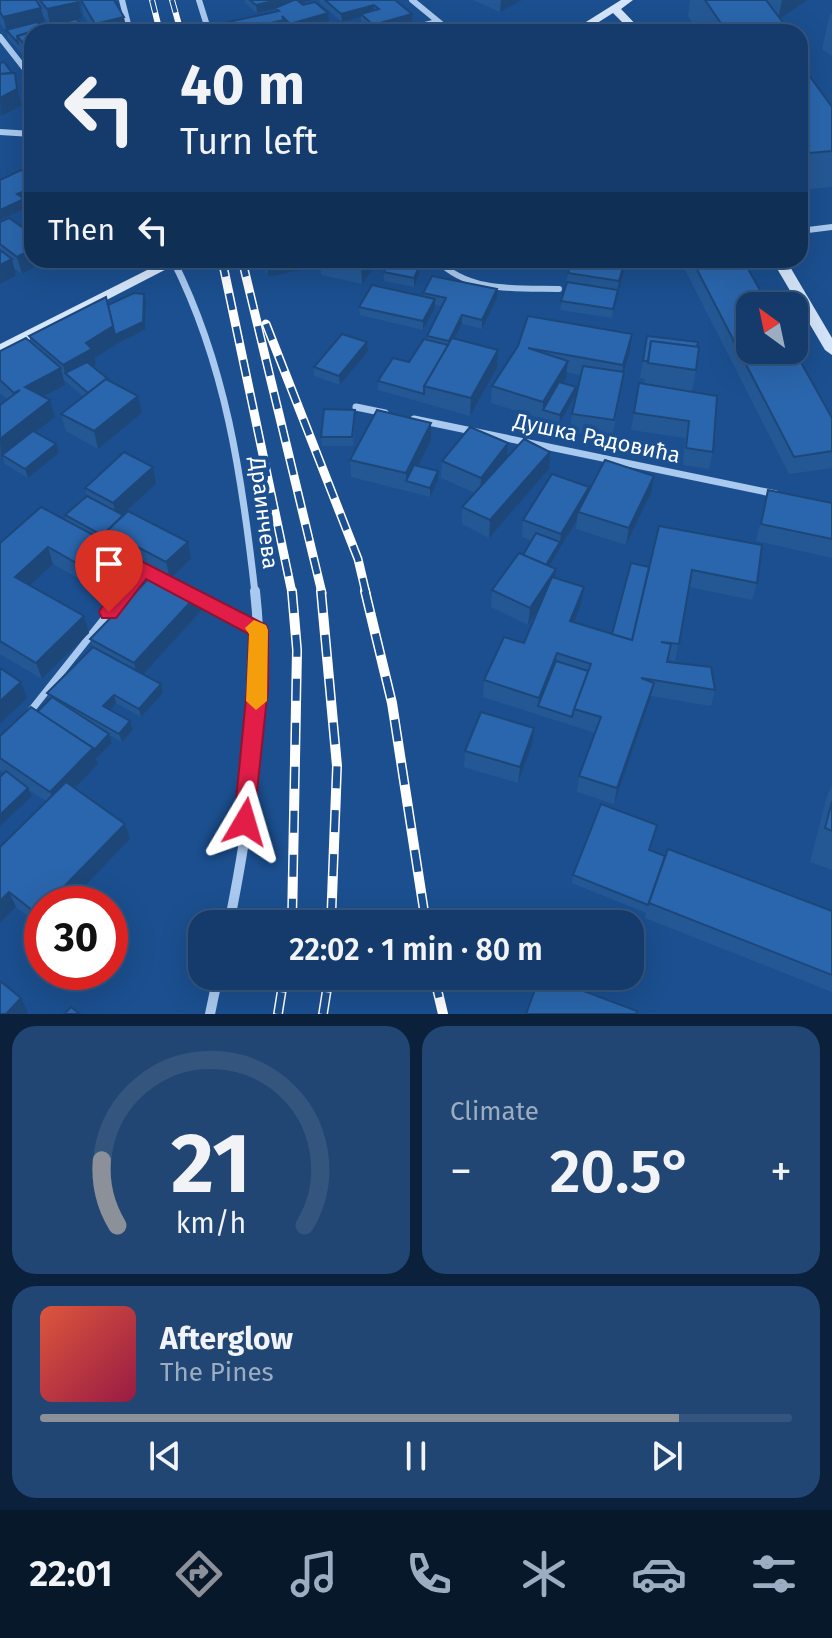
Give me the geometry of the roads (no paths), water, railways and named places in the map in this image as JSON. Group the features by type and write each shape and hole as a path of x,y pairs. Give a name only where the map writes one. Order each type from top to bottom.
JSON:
{"street":[{"path":"122,0 128,24"},
{"path":"199,0 206,24"},
{"path":"412,0 441,24"},
{"path":"588,24 628,0"},
{"path":"614,8 630,24"},
{"path":"0,37 24,68"},
{"path":"0,132 24,134"},
{"path":"808,230 832,227"},
{"path":"0,350 160,268"},
{"name":"Драинчева","path":"178,268 198,306 218,367 239,465 259,630 252,761 231,910"},
{"path":"784,268 832,350"},
{"name":"Душка Радовића","path":"356,407 786,496"},
{"path":"210,1014 215,990"}],"lane":[{"path":"425,24 437,21"},
{"path":"444,268 451,275 470,284 559,289"},
{"path":"117,555 169,583"},
{"path":"23,720 143,569"},
{"path":"182,589 259,630"}],"railway":[{"path":"152,0 158,24"},
{"path":"172,0 179,24"},
{"path":"224,268 292,593"},
{"path":"244,268 322,593"},
{"path":"266,324 358,559 366,593"},
{"path":"292,591 297,650 292,910"},
{"path":"321,591 337,766 332,910"},
{"path":"365,591 392,703 424,910"},
{"path":"278,1014 282,990"},
{"path":"323,1014 327,990"},
{"path":"437,990 443,1014"}]}
